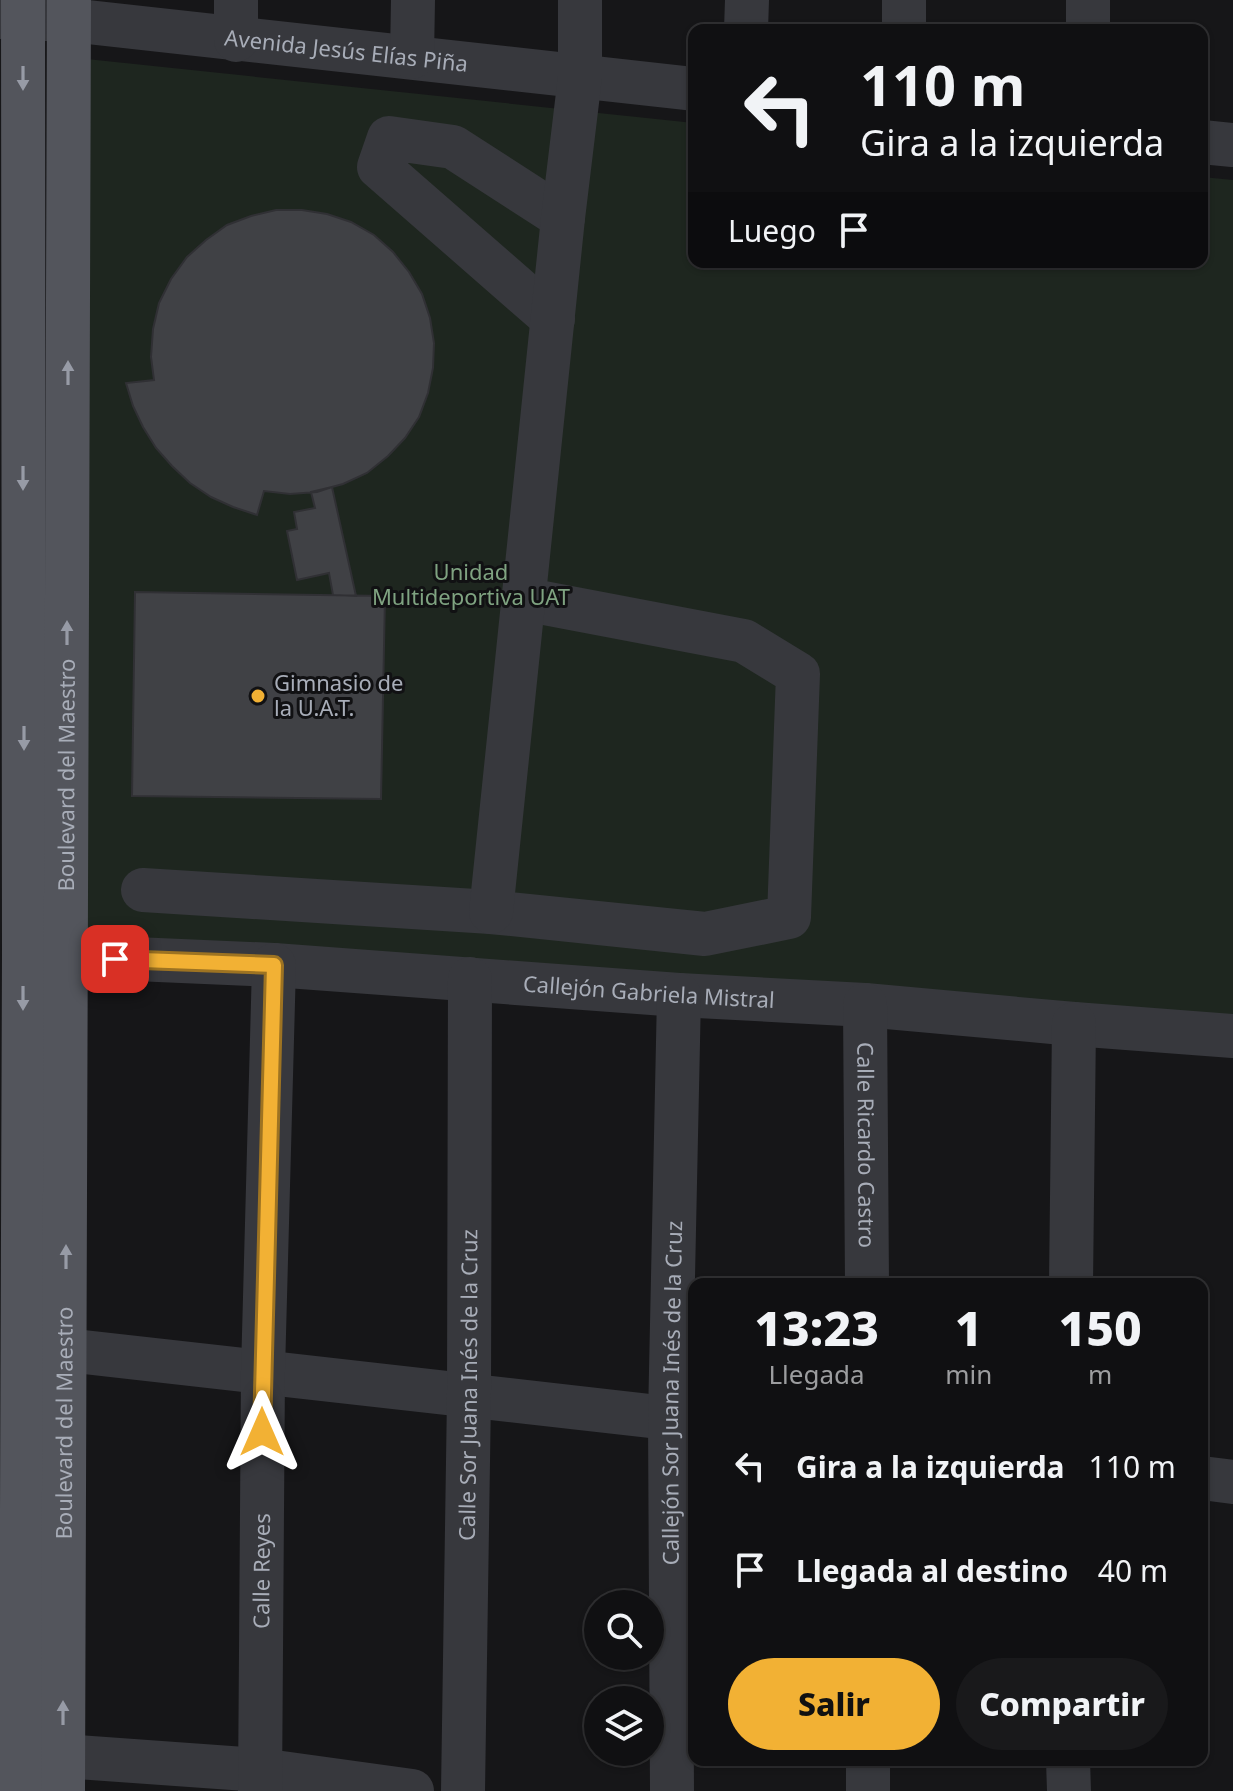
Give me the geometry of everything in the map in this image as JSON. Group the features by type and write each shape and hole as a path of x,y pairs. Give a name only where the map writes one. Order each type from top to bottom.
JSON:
{"main road":[{"name":"Boulevard del Maestro","path":"21,1791 11,1745 11,1340 69,10"},
{"name":"Boulevard del Maestro","path":"15,12 30,954 66,1350 63,1774"}],"street":[{"path":"412,57 413,0"},
{"path":"491,912 580,77 580,0"},
{"path":"746,24 747,0"},
{"path":"904,0 904,24"},
{"path":"1088,0 1088,24"},
{"name":"Avenida Jesús Elías Piña","path":"15,12 69,10 236,20 412,57 688,88"},
{"path":"553,319 379,167 389,138 453,147 563,218"},
{"path":"1208,143 1233,145"},
{"path":"143,890 491,912 705,934 789,917 798,674 744,641 523,599"},
{"name":"Callejón Gabriela Mistral","path":"30,954 274,965 679,995 865,1005 1233,1036"},
{"name":"Calle Reyes","path":"260,1781 263,1371 274,965"},
{"name":"Calle Sor Juana Inés de la Cruz","path":"463,1791 469,1396 470,979"},
{"name":"Callejón Sor Juana Inés de la Cruz","path":"672,1791 682,1420 679,995"},
{"name":"Calle Ricardo Castro","path":"865,1005 867,1278"},
{"path":"1071,1278 1074,1024"},
{"path":"66,1350 682,1420"},
{"path":"1208,1479 1233,1482"},
{"path":"868,1766 868,1791"},
{"path":"1068,1766 1069,1791"},
{"path":"63,1774 260,1781 412,1791"}],"green space":[{"name":"Unidad Multideportiva UAT","path":"77,58 688,122 688,268 1208,268 1208,178 1233,180 1233,1032 77,950"}],"building":[{"path":"276,210 327,214 351,222 374,235 393,252 422,294 434,343 433,368 419,417 388,456 367,473 317,492 290,494 264,491 257,515 211,497 172,466 143,427 126,383 154,380 151,357 159,303 187,257 227,225"},
{"path":"332,487 356,596 333,595 329,573 297,580 287,531 297,529 294,512 315,508 311,492"},
{"name":"Gimnasio de la U.A.T.","path":"135,592 385,596 381,799 132,796"}],"place":[{"name":"Gimnasio de la U.A.T.","path":"258,696"}],"route":[{"path":"115,959 274,965 262,1432"}]}
